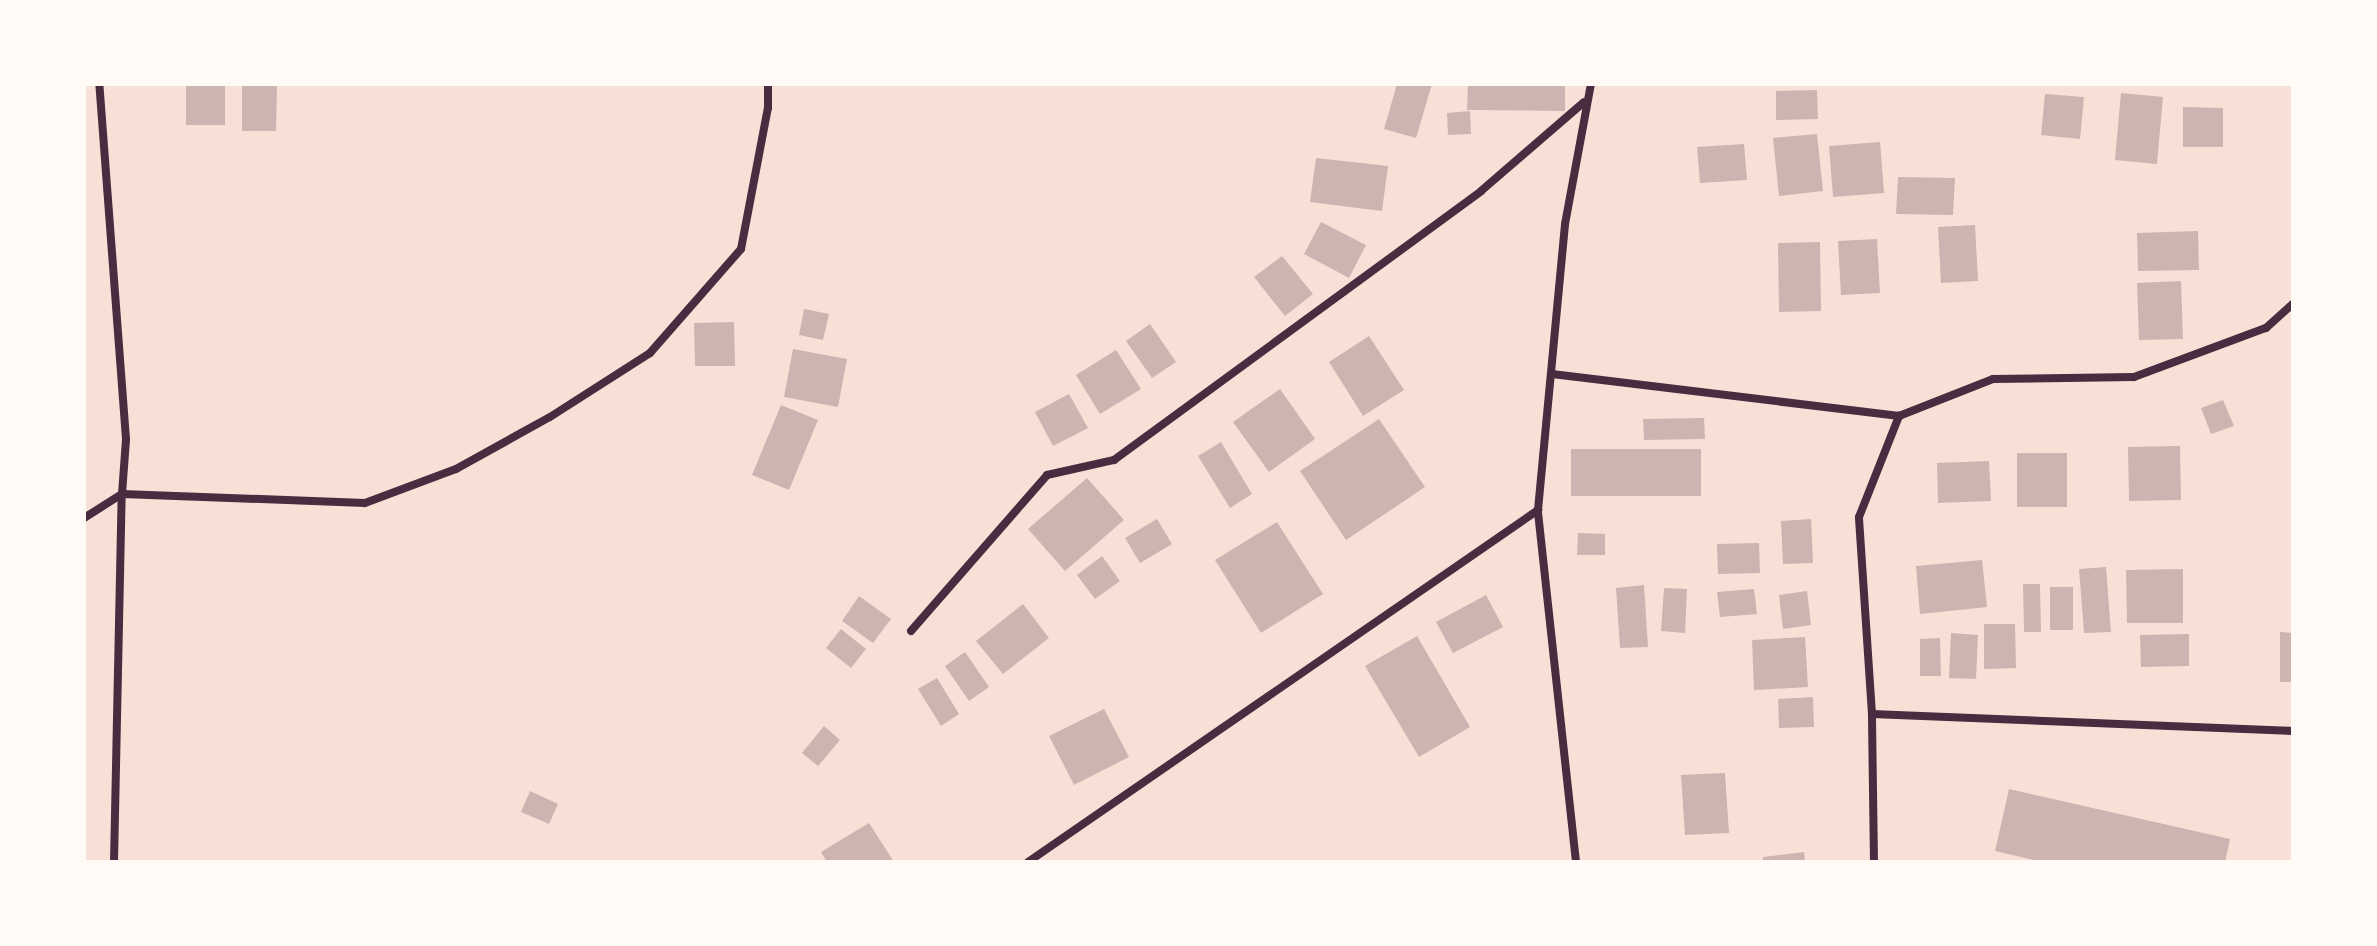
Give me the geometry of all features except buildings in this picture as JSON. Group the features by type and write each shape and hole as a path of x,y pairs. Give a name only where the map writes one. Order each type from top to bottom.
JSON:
{"street":[{"path":"99,84 126,439 122,494 114,862"},
{"path":"84,518 122,494 365,503 456,469 550,417 650,353 741,249 768,108 768,84"},
{"path":"1576,862 1538,510 1565,224 1584,102 1591,84"},
{"path":"911,631 1047,475 1114,460 1481,191 1584,102"},
{"path":"1552,374 1899,416 1993,379 2134,377 2266,328 2293,304"},
{"path":"1874,862 1872,714 1859,517 1899,416"},
{"path":"1028,862 1538,510"},
{"path":"1872,714 2293,731"}]}
